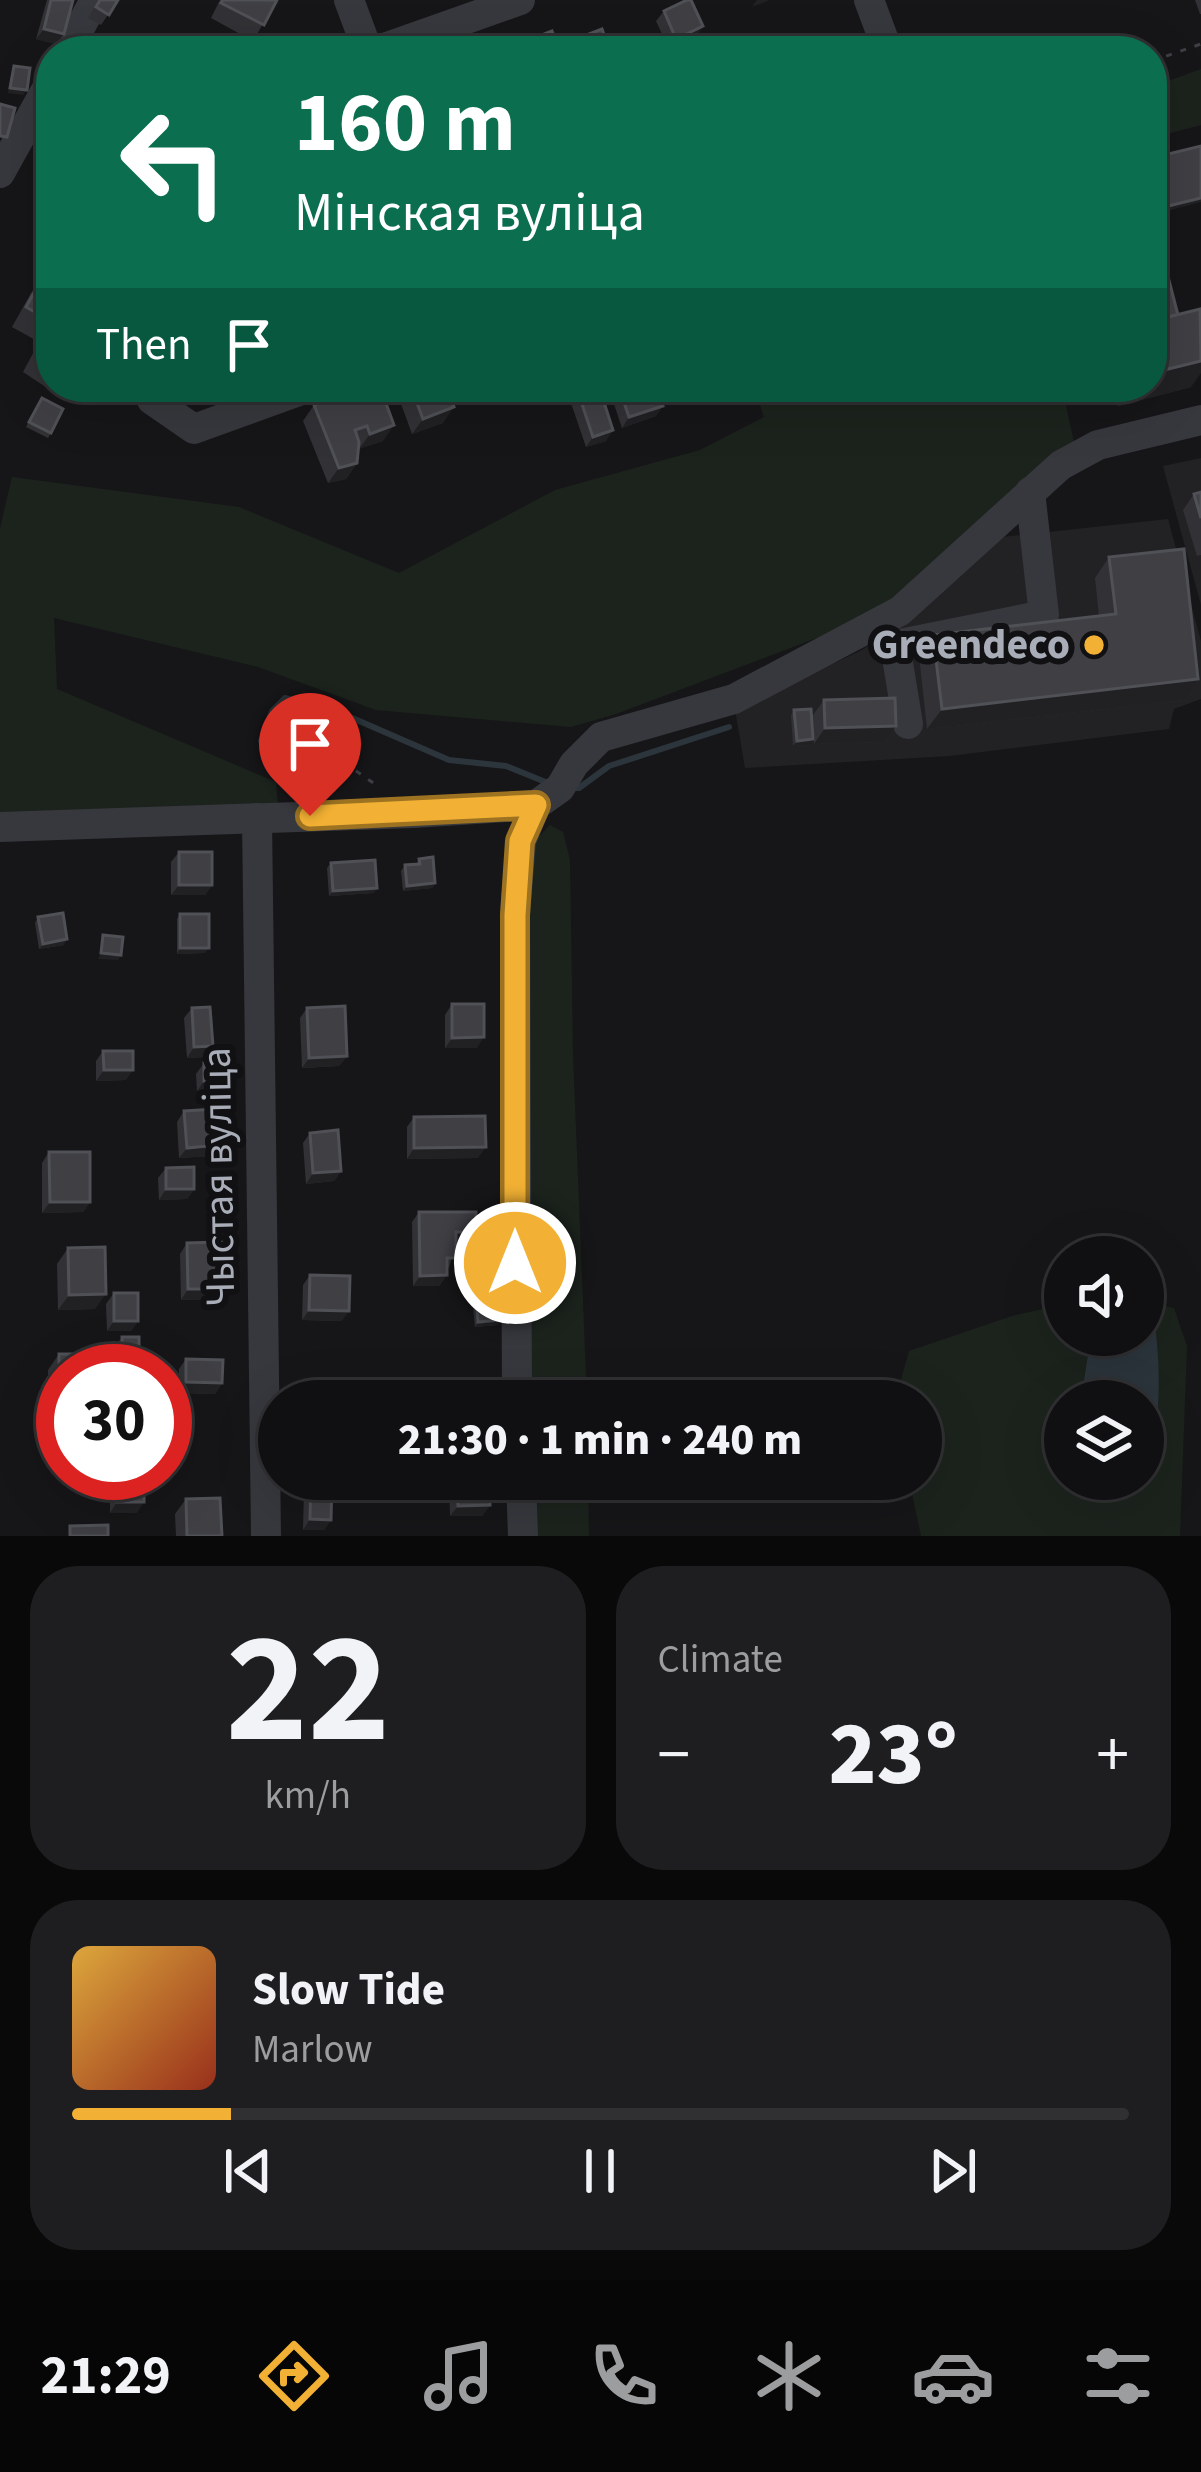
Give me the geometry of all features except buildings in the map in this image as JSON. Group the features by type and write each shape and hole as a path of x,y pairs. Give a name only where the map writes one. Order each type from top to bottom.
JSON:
{"street":[{"path":"76,36 95,0"},
{"path":"349,0 365,36"},
{"path":"416,36 520,0"},
{"path":"869,0 883,36"},
{"path":"0,173 36,108"},
{"path":"155,402 194,429 269,402"},
{"path":"517,1380 515,915 520,841 536,805 560,788 574,764 601,737 734,699 900,611 1061,465 1098,445 1201,420"},
{"path":"908,724 896,645 1044,615 1030,492"},
{"path":"0,827 536,805"},
{"name":"Чыстая вуліца","path":"257,818 266,1536"},
{"path":"522,1500 523,1536"}],"path":[{"path":"1167,56 1201,44"},
{"path":"319,745 376,786"}],"shaded area":[{"path":"1201,69 1201,125 1167,134 1167,81"},
{"path":"759,402 1065,402 1074,442 885,612 571,727 376,710 258,667 54,618 57,689 276,782 278,806 0,813 0,528 12,477 239,507 399,573 555,490 700,450 764,417"},
{"path":"1201,458 1201,605 1163,466"},
{"path":"1168,519 1201,641 1201,699 1174,709 1169,729 950,756 745,768 735,709 858,652 908,623 1002,537"},
{"path":"550,825 563,832 570,860 586,1380 521,1380 530,846"},
{"path":"1164,1306 1174,1308 1187,1346 1180,1536 921,1536 913,1500 942,1500 942,1380 901,1380 909,1351 1044,1309 1044,1356 1164,1356"},
{"path":"1088,1356 1157,1356 1159,1380 1084,1380"},
{"path":"524,1500 588,1500 589,1536 527,1536"}],"waterway":[{"path":"261,741 272,711 285,698 350,717 449,760 506,766 548,783"},
{"path":"572,788 609,766 729,727"}],"place":[{"name":"Greendeco","path":"1094,645"}],"route":[{"path":"310,816 536,805 520,841 515,915 515,1263"}]}
